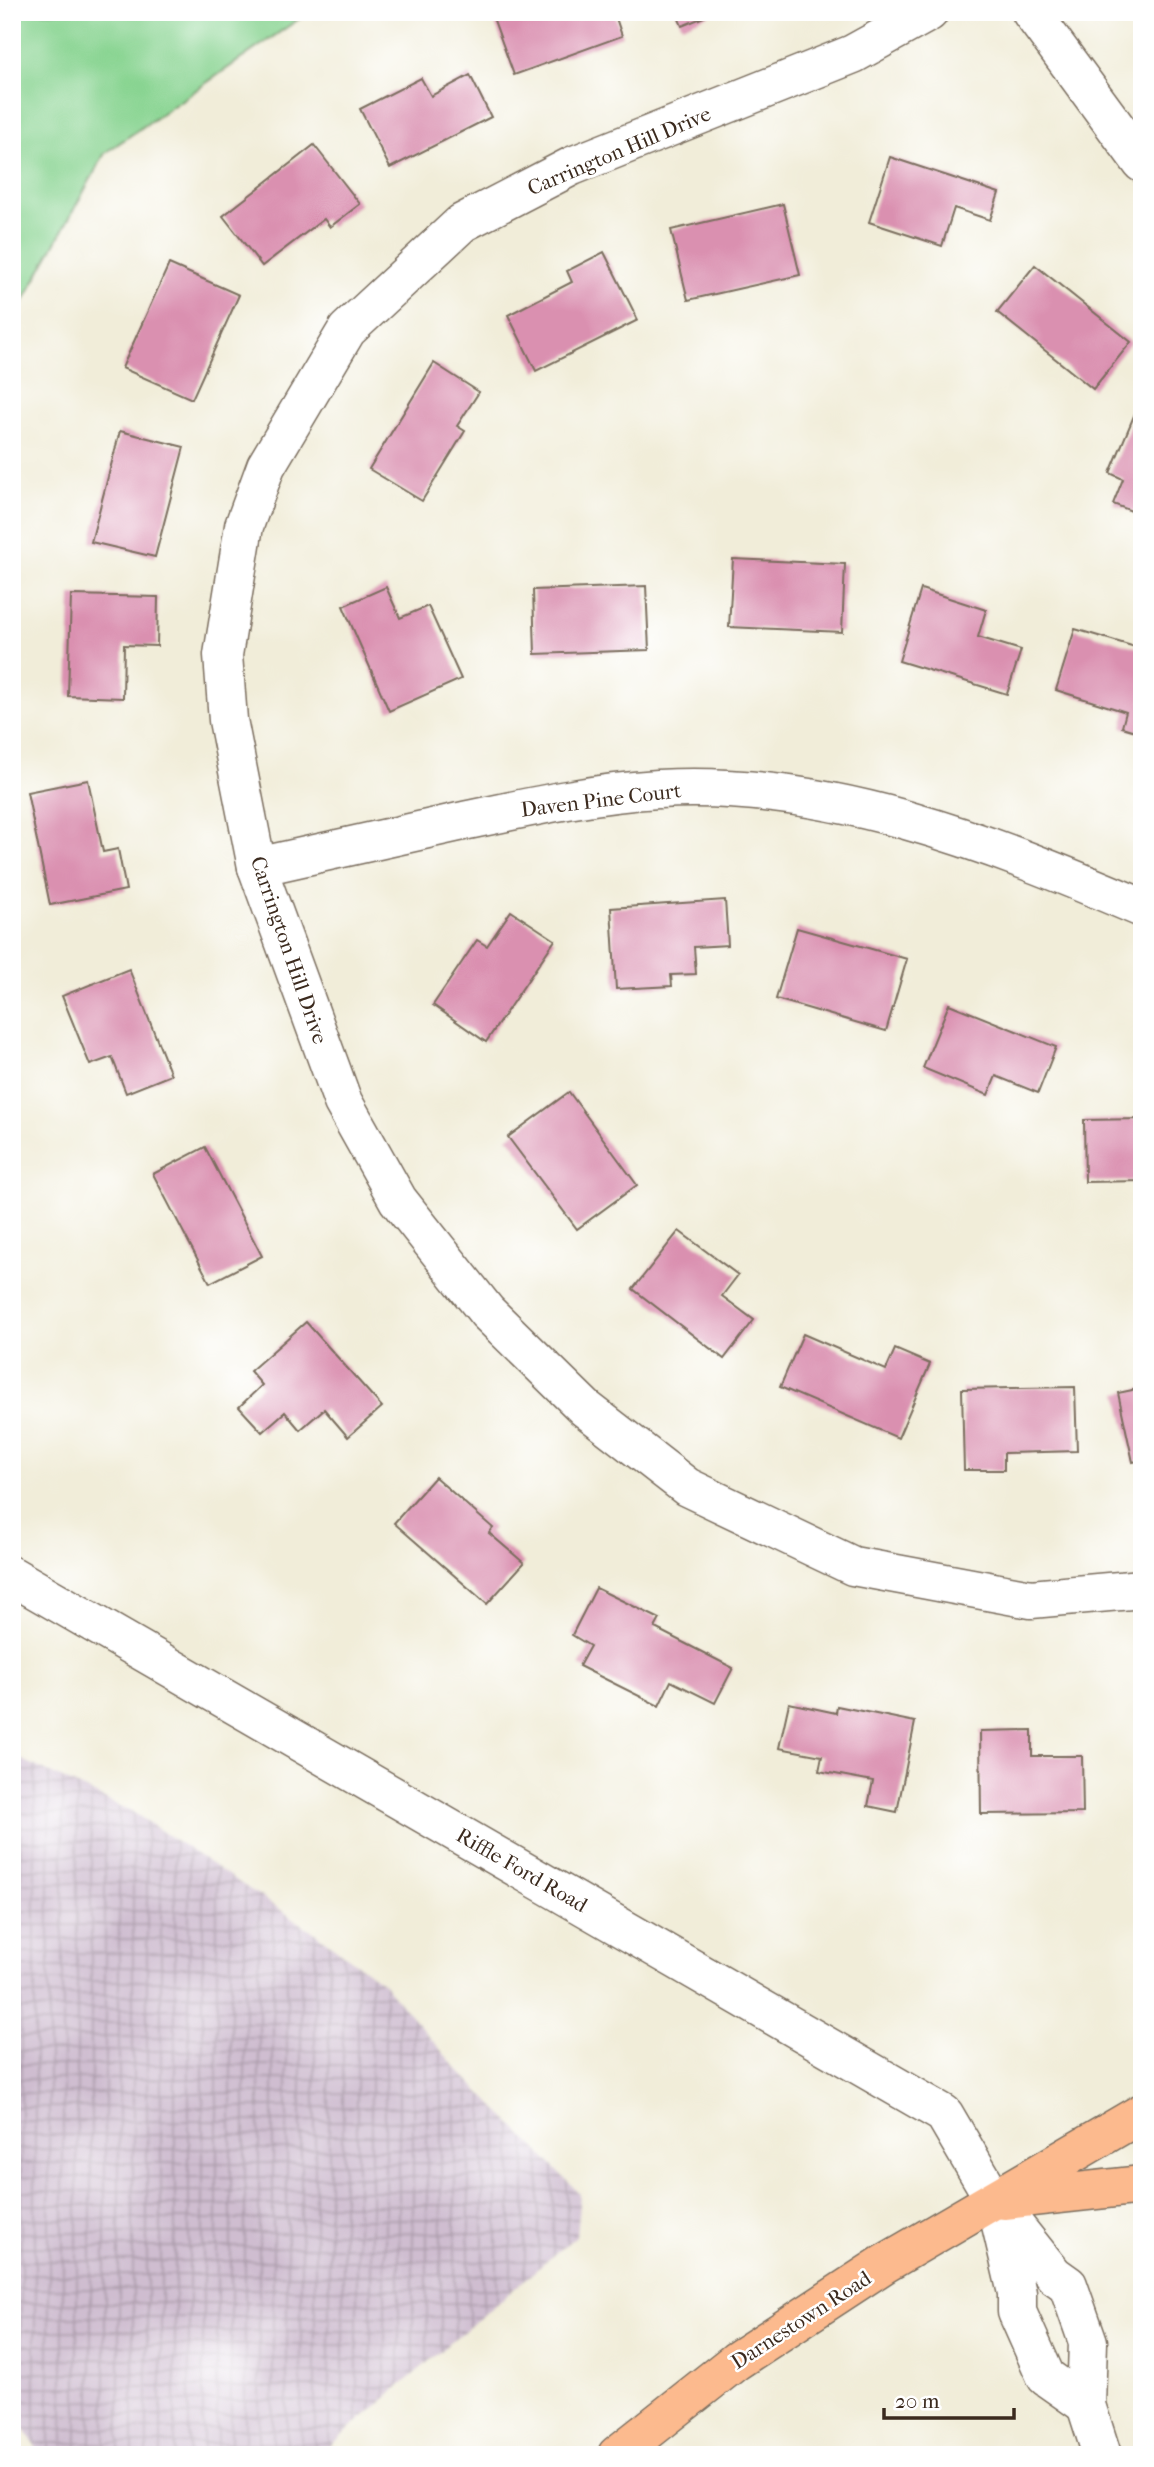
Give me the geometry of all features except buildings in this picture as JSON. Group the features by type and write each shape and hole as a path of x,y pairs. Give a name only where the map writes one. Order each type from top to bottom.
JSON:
{"main road":[{"name":"Darnestown Road","path":"617,2455 736,2361 884,2264 1142,2113"},
{"name":"Darnestown Road","path":"995,2201 1142,2185"}],"street":[{"name":"Carrington Hill Drive","path":"929,12 852,54 572,166 462,223 347,330 266,466 244,526 223,654 228,720 257,867 342,1102 398,1200 487,1312 585,1408 687,1487 852,1566 1031,1599 1142,1589"},
{"path":"1031,12 1142,163"},
{"name":"Daven Pine Court","path":"257,867 551,802 658,789 751,790 852,805 951,832 1142,908"},
{"name":"Riffle Ford Road","path":"12,1576 944,2114 995,2201"},
{"path":"995,2201 1017,2293 1017,2312 1046,2377 1086,2405"},
{"path":"995,2201 1054,2275 1068,2285 1088,2342 1086,2405 1102,2455"}],"shaded area":[{"path":"12,1755 134,1813 311,1930 383,1983 452,2063 580,2194 576,2236 319,2455 41,2455 12,2409"}],"green space":[{"path":"12,12 309,12 105,153 12,322"}]}
